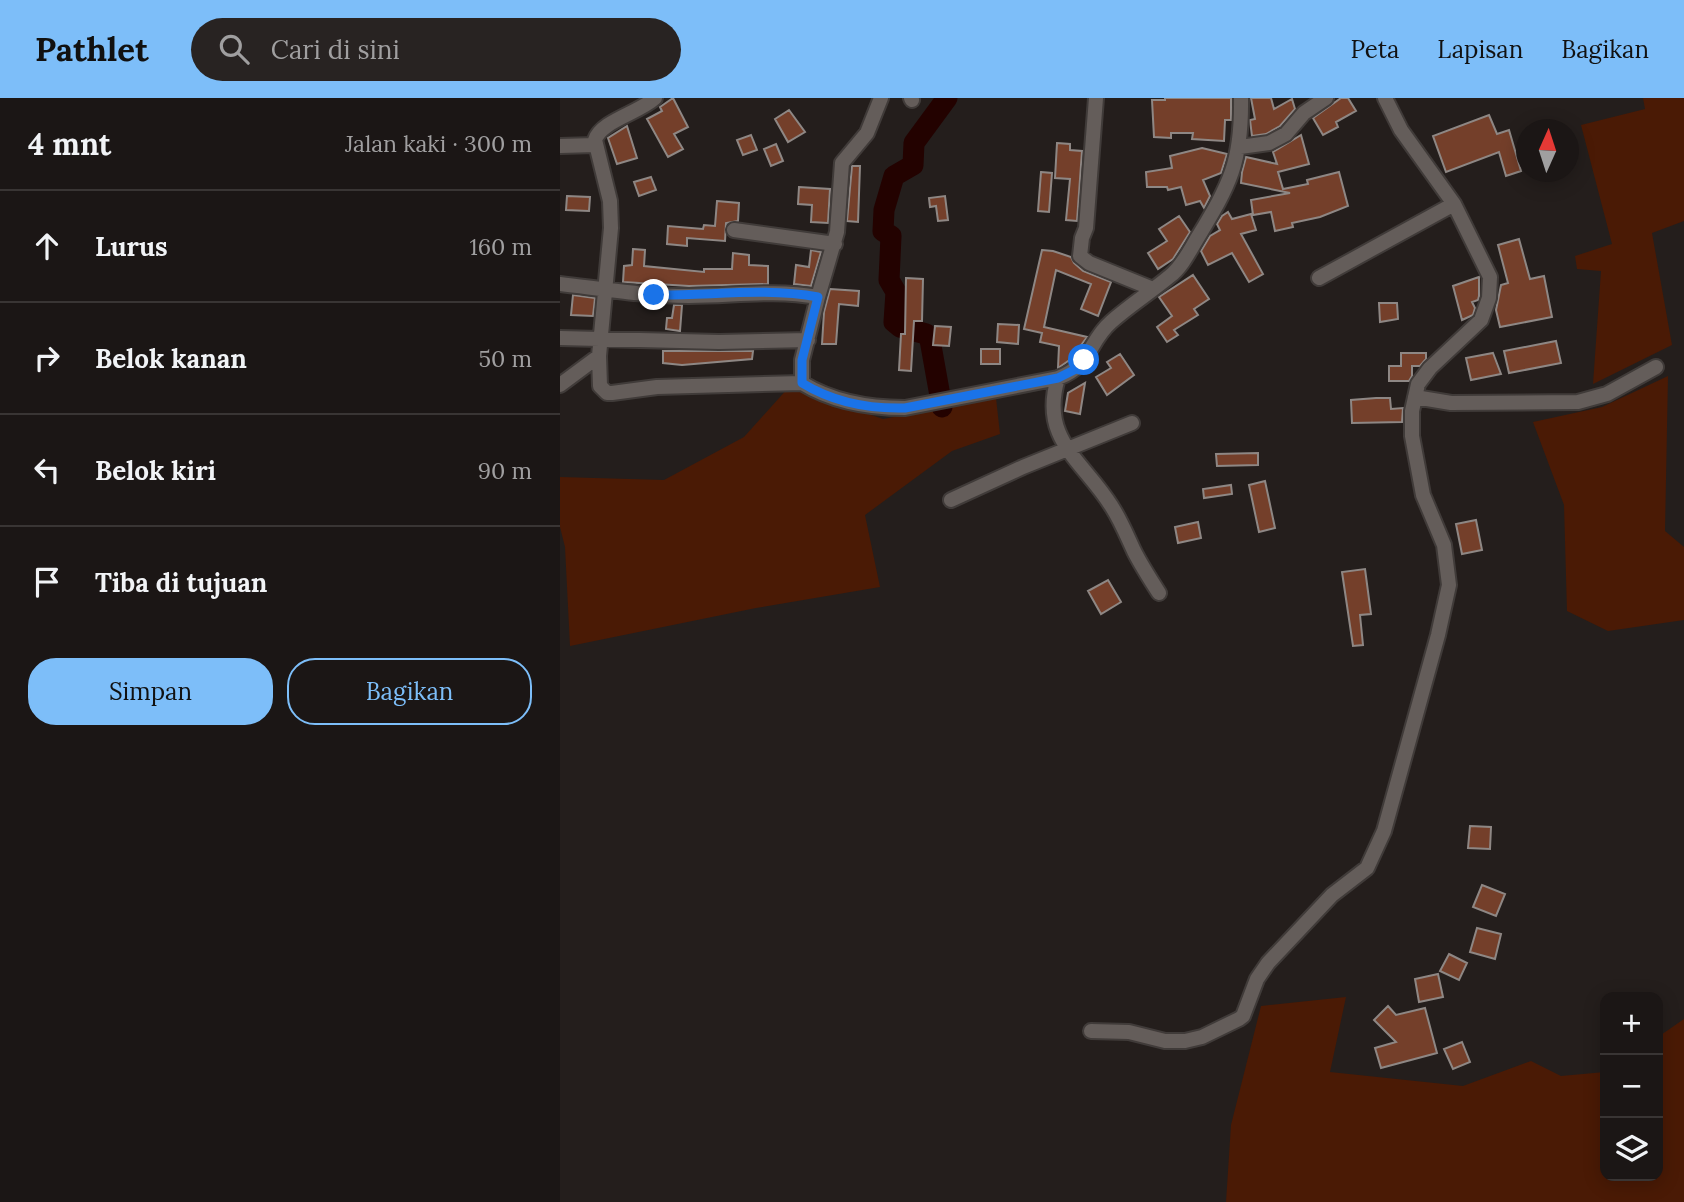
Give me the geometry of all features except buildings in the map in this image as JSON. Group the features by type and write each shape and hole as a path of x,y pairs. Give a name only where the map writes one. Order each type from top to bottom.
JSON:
{"street":[{"path":"655,98 642,109 602,128 596,136 595,145 610,201 611,228 598,382 607,393 657,387 802,383 829,397 880,408 918,405 1058,378 1076,369 1108,324 1172,275 1193,245 1232,176 1240,147 1241,98"},
{"path":"802,383 802,360 835,244 842,163 867,133 881,98"},
{"path":"1096,98 1088,214 1080,256 1088,262 1153,289"},
{"path":"1240,147 1269,143 1286,134 1304,113 1326,98"},
{"path":"1091,1031 1129,1032 1165,1041 1185,1041 1202,1037 1240,1019 1257,979 1268,963 1332,895 1367,868 1384,831 1438,635 1449,585 1444,545 1423,495 1412,436 1412,411 1418,384 1430,368 1481,320 1489,298 1490,277 1454,204 1401,130 1385,98"},
{"path":"560,146 595,145"},
{"path":"1319,278 1454,204"},
{"path":"734,230 835,244"},
{"path":"560,284 654,295 694,296 749,292 818,297"},
{"path":"560,338 808,340"},
{"path":"560,386 599,356"},
{"path":"1415,397 1451,403 1578,402 1607,394 1656,367"},
{"path":"1058,378 1052,396 1055,426 1067,449 1114,509 1158,593"},
{"path":"951,500 1132,423"}],"shaded area":[{"path":"1643,98 1684,98 1684,221 1652,233 1672,345 1593,384 1601,271 1577,269 1575,256 1612,244 1581,125 1645,109"},
{"path":"1668,376 1665,531 1684,547 1684,620 1608,631 1567,611 1564,505 1533,422 1602,407"},
{"path":"789,387 883,419 996,398 1000,434 952,451 865,515 880,587 756,608 570,646 565,547 560,527 560,477 664,480 744,437"},
{"path":"1346,997 1330,1072 1463,1086 1531,1061 1561,1076 1600,1072 1600,1181 1663,1181 1663,1034 1684,1019 1684,1202 1226,1202 1231,1125 1261,1006"}],"waterway":[{"path":"942,407 930,340 926,334 900,327 894,322 896,292 889,280 891,236 883,231 884,210 894,176 913,165 914,143 947,98"}],"route":[{"path":"654,295 694,296 749,292 818,297 802,360 802,383 829,397 880,408 905,408 1058,378 1076,369 1084,360"}]}
